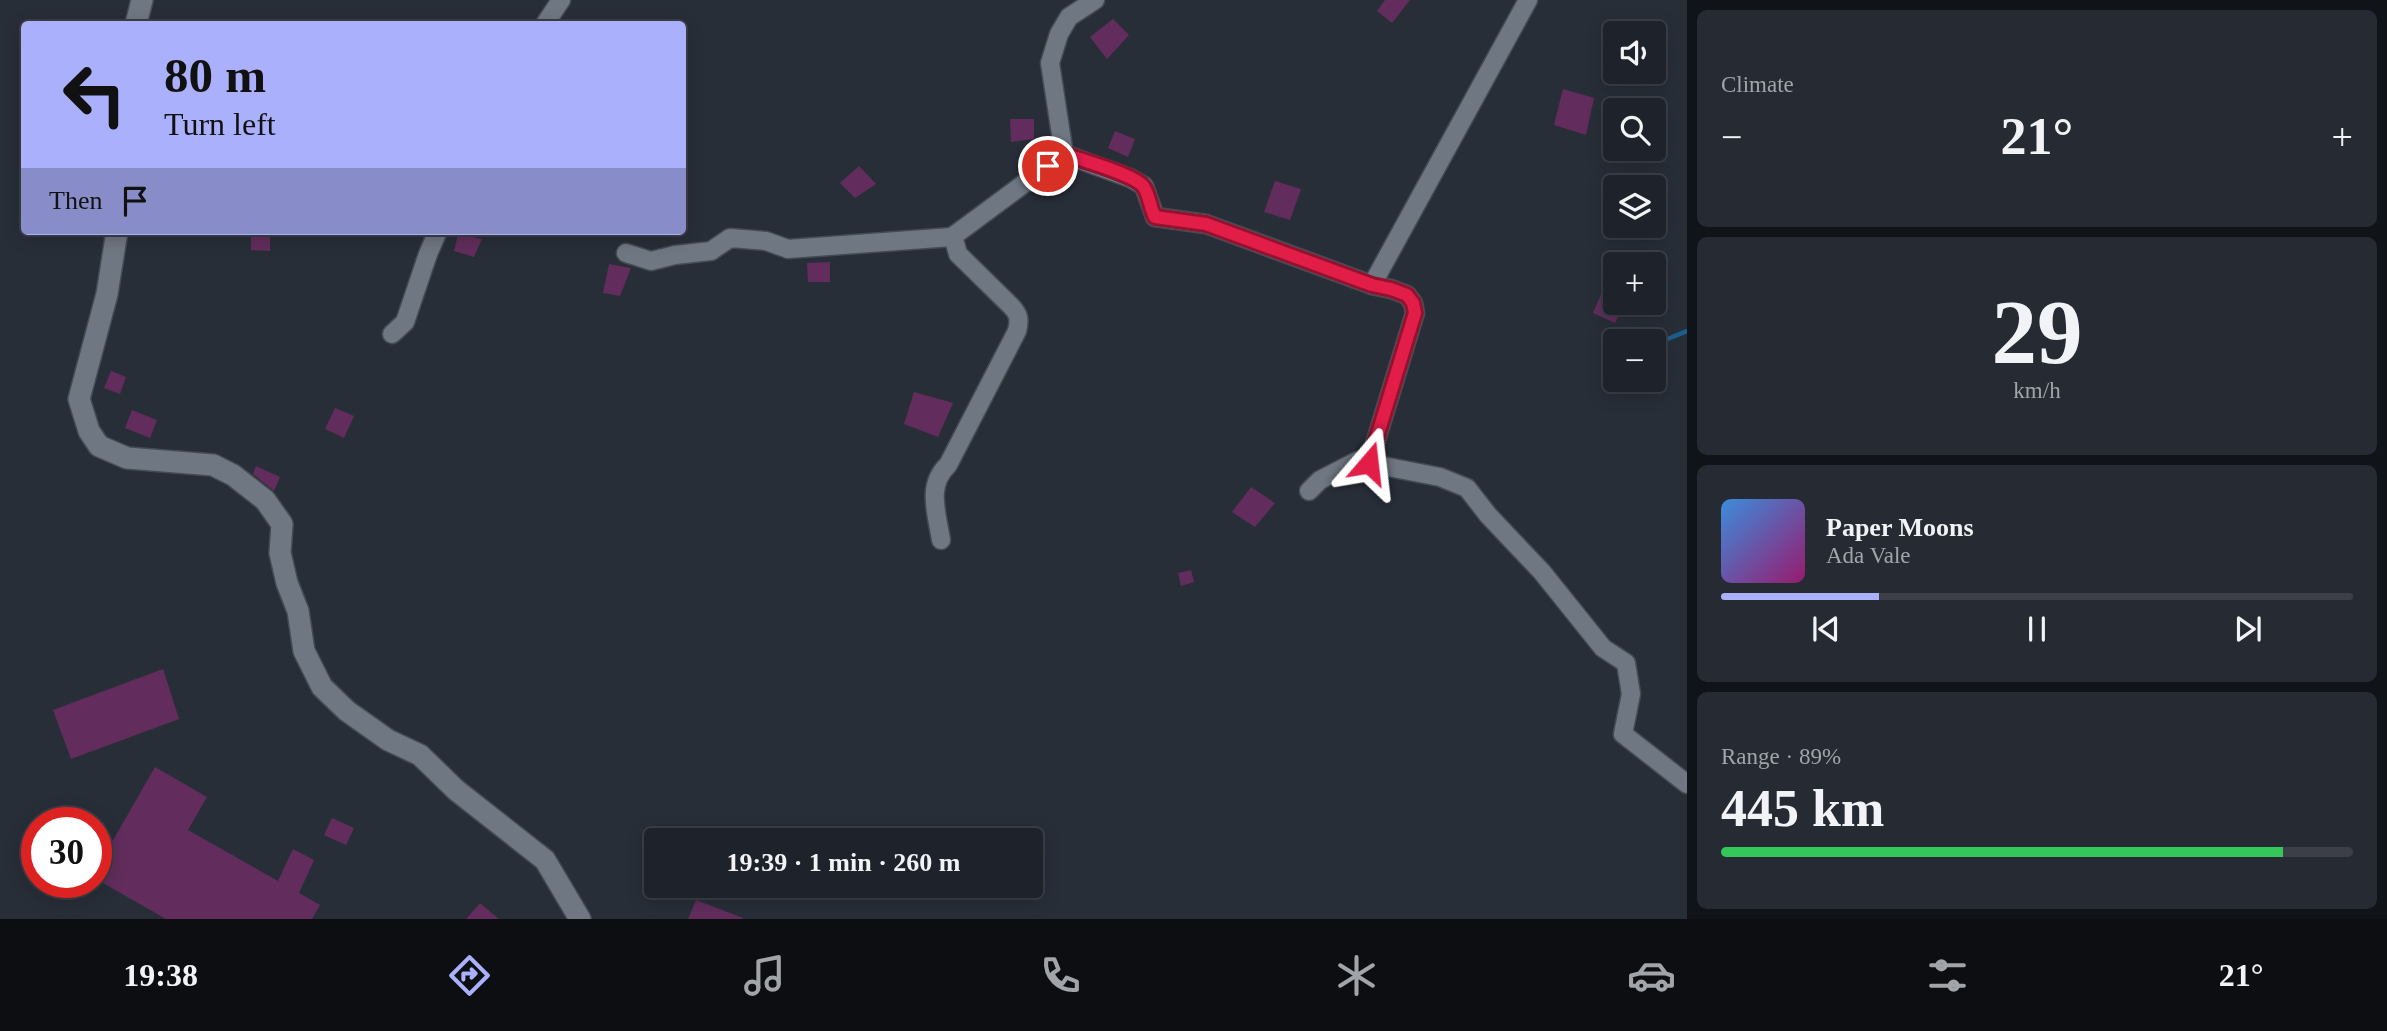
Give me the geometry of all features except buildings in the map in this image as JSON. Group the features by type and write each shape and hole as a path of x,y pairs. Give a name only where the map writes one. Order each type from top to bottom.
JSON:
{"street":[{"path":"137,21 142,0"},
{"path":"547,21 561,0"},
{"path":"1064,154 1050,63 1059,34 1069,17 1095,0"},
{"path":"1372,285 1528,0"},
{"path":"626,253 652,261 711,251 730,238 766,241 788,249 953,236 1064,154"},
{"path":"1064,154 1130,178 1144,186 1155,217 1206,224 1372,285 1407,295 1413,303 1415,313 1369,463"},
{"path":"116,235 107,294 79,399 89,431 99,446 127,458 213,466 233,475 265,500 282,524 280,553 287,583 298,611 303,652 322,687 347,711 388,740 420,755 456,790 545,860 580,919"},
{"path":"392,334 405,322 436,235"},
{"path":"941,540 934,493 935,482 948,465 1020,321 1010,305 958,254 953,236"},
{"path":"1309,491 1320,480 1357,461 1440,477 1467,488 1488,515 1542,572 1603,648 1626,663 1631,694 1623,734 1687,784"}],"waterway":[{"path":"1666,340 1687,331"}],"route":[{"path":"1048,166 1064,154 1130,178 1144,186 1155,217 1206,224 1372,285 1407,295 1413,303 1415,313 1369,463"}]}
